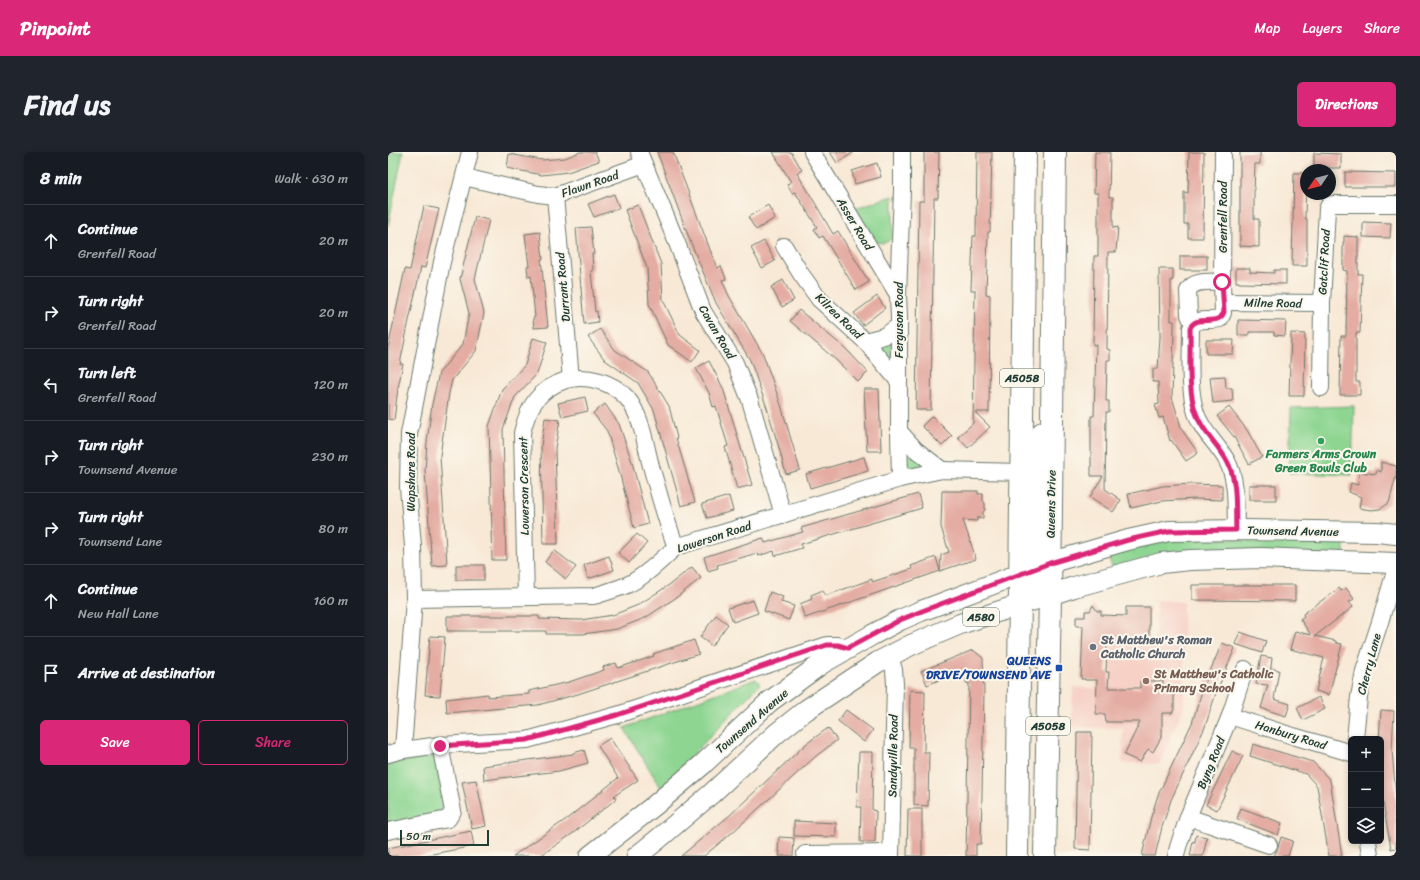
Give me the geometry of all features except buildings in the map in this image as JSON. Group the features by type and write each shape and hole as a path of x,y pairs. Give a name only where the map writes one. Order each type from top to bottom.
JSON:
{"highway":[{"name":"Queens Drive","path":"1025,152 1020,472 1035,569 1050,595 1046,856"},
{"name":"Queens Drive","path":"1016,856 1020,604 1035,569 1052,353 1055,152"}],"main road":[{"name":"Townsend Avenue","path":"590,856 655,805 702,765 769,702 822,664 900,620 1035,569 1128,540 1169,531 1236,530 1377,532 1396,534"},
{"name":"Townsend Avenue","path":"637,856 711,794 777,732 806,710 878,662 911,645 960,624 1020,604 1161,563 1190,560 1261,558 1396,563"}],"street":[{"name":"Wapshare Road","path":"395,752 414,599 413,546 408,488 409,434 442,262 470,152"},
{"name":"Asser Road","path":"812,152 898,295"},
{"name":"Ferguson Road","path":"900,479 898,295 902,152"},
{"name":"Grenfell Road","path":"1193,324 1198,320 1220,319 1224,312 1222,282 1223,152"},
{"name":"Flawn Road","path":"464,177 538,194 555,196 641,158"},
{"name":"Cavan Road","path":"641,158 677,243 703,312 735,363 750,400 783,515"},
{"name":"Durrant Road","path":"555,196 571,379"},
{"name":"Gatclif Road","path":"1321,388 1322,303 1327,209 1329,205 1333,204 1396,204"},
{"name":"Kilrea Road","path":"784,246 801,274 819,299 865,341 899,382"},
{"path":"872,253 889,253 900,246"},
{"path":"1222,282 1196,283 1188,290 1189,315 1193,324 1190,328 1193,401 1200,423 1219,448 1231,470 1235,488 1236,530"},
{"name":"Milne Road","path":"1223,302 1322,303"},
{"path":"865,341 884,336 899,326"},
{"name":"Lowerson Crescent","path":"526,597 522,433 526,417 534,402 543,392 554,384 571,379 592,378 607,384 627,398 634,409 640,425 665,516 676,547"},
{"path":"899,431 924,457 942,470"},
{"name":"Lowerson Road","path":"414,599 594,596 630,584 649,571 676,547 900,479 942,470 1020,472"},
{"name":"Cherry Lane","path":"1355,736 1359,697 1364,671 1396,568"},
{"path":"395,752 440,746 527,740 617,715 827,645 838,645 848,648"},
{"name":"Sandyville Road","path":"890,656 894,670 895,684 891,854"},
{"name":"Byng Road","path":"1176,856 1188,817 1230,716 1245,669"},
{"name":"Hanbury Road","path":"1230,716 1348,752"},
{"path":"388,831 448,819 453,811 440,746"},
{"path":"1188,817 1268,845"},
{"path":"1368,844 1370,856"},
{"path":"805,854 891,854"}],"shaded area":[{"name":"St Matthew's Catholic Primary School","path":"1157,600 1183,602 1184,707 1159,764 1122,763 1123,728 1071,727 1073,687 1104,689 1111,675 1111,645 1130,644 1131,641 1155,641"}],"green space":[{"path":"388,152 403,152 388,226"},
{"path":"893,196 892,237 885,243 876,242 873,240 855,208"},
{"path":"891,338 891,364 877,344"},
{"name":"Farmers Arms Crown Green Bowls Club","path":"1354,406 1352,475 1289,473 1291,408"},
{"path":"904,449 927,465 907,470"},
{"path":"1168,539 1344,539 1344,554 1112,567 1107,554"},
{"path":"756,679 760,684 661,788 624,728"},
{"path":"436,756 443,808 438,816 392,825 388,821 388,763"}],"place":[{"name":"Farmers Arms Crown Green Bowls Club","path":"1321,441"},
{"name":"St Matthew's Roman Catholic Church","path":"1093,647"},
{"name":"QUEENS DRIVE/TOWNSEND AVE","path":"1059,668"},
{"name":"St Matthew's Catholic Primary School","path":"1146,681"}],"route":[{"path":"440,746 527,740 617,715 827,645 838,645 848,648 900,620 922,611 1050,563 1128,540 1169,531 1236,530 1235,488 1231,470 1219,448 1200,423 1195,412 1191,389 1190,328 1198,320 1220,319 1224,312 1222,282"}]}
